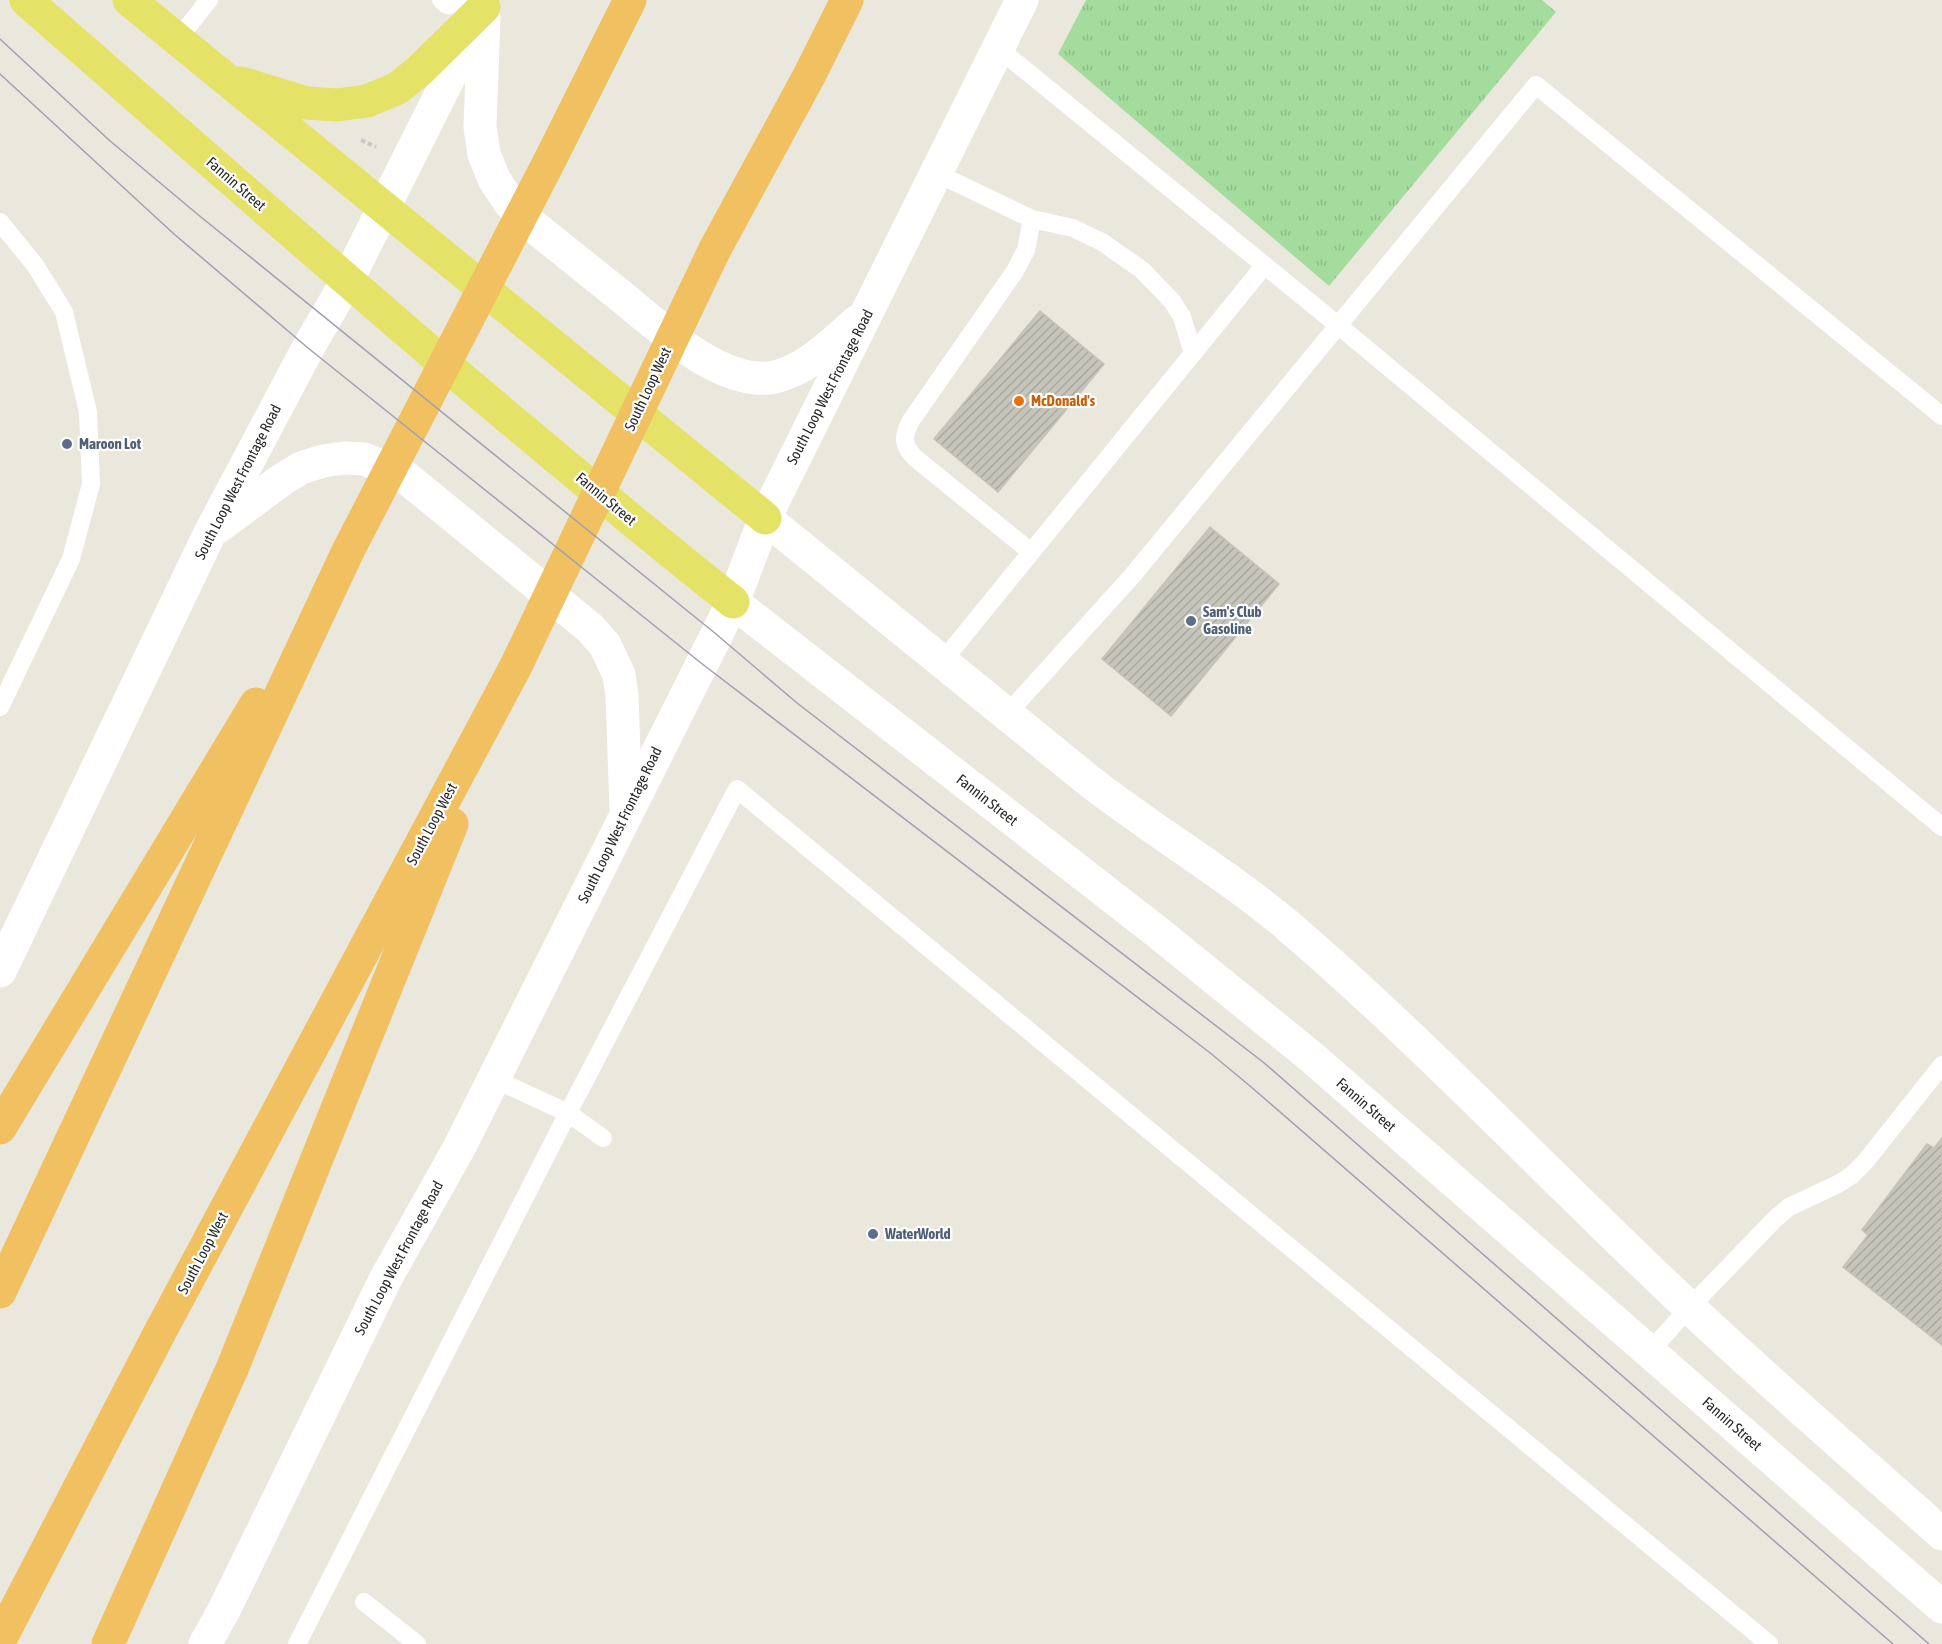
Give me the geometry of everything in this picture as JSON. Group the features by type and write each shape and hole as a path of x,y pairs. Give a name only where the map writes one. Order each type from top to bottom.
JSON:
{"highway":[{"path":"0,1292 348,551 630,0"},
{"name":"South Loop West","path":"0,1640 159,1334 516,666 715,249 809,76 847,0"},
{"path":"809,76 855,0"},
{"path":"0,1128 348,551"},
{"path":"108,1644 232,1369 516,666"}],"main road":[{"name":"Fannin Street","path":"26,0 347,281 657,541 1156,931 1309,1055 1942,1607"},
{"path":"129,0 1122,807 1248,894 1287,926 1354,985 1459,1084 1689,1308 1942,1534"},
{"name":"South Loop West Frontage Road","path":"205,1644 224,1610 386,1278 459,1148 733,602 765,518 1022,0"},
{"name":"South Loop West Frontage Road","path":"0,971 210,533 308,348 347,281 486,4"},
{"path":"225,78 307,103 337,105 368,100 398,88 420,70 486,4"},
{"path":"486,4 480,127 484,154 494,179 509,202 536,228 689,351 736,374 772,377 789,373 805,365 867,314"},
{"path":"210,533 283,479 301,468 323,461 344,458 364,459 403,475 590,628 605,645 619,675 622,695 626,815"}],"lane":[{"path":"178,39 209,0"},
{"path":"441,0 447,5 486,4"},
{"path":"998,48 1339,326 1942,827"},
{"path":"1007,714 1132,576 1536,85 1942,416"},
{"path":"936,173 1032,219 1073,228 1102,242 1142,270 1172,301 1182,317 1193,353"},
{"path":"1031,552 914,457 906,448 904,440 910,422 1015,272 1026,250 1032,219"},
{"path":"0,222 35,265 64,312 88,412 91,484 71,559 0,707"},
{"path":"942,662 1264,266"},
{"path":"297,1644 568,1113 737,789 1769,1644"},
{"path":"1649,1352 1775,1219 1789,1207 1852,1175 1865,1162 1942,1065"},
{"path":"494,1079 568,1113 603,1138"},
{"path":"364,1602 417,1644"}],"path":[{"path":"351,138 362,140 381,150"}],"green space":[{"path":"1086,0 1542,0 1556,12 1329,286 1058,54"}],"building":[{"name":"McDonald's","path":"1040,311 1104,364 998,492 934,439"},
{"name":"Sam's Club Gasoline","path":"1210,527 1279,584 1171,716 1102,659"},
{"path":"1942,1138 1942,1345 1843,1267 1868,1235 1862,1230 1927,1144 1934,1148"}],"tram line":[{"path":"0,39 109,140 196,213 716,634 797,703 1263,1062 1929,1644"},
{"path":"0,74 174,234 308,348 701,663 1209,1052 1250,1086 1893,1644"}],"place":[{"name":"McDonald's","path":"1019,401"},
{"name":"Maroon Lot","path":"67,444"},
{"name":"Sam's Club Gasoline","path":"1191,621"},
{"name":"WaterWorld","path":"873,1234"}]}
